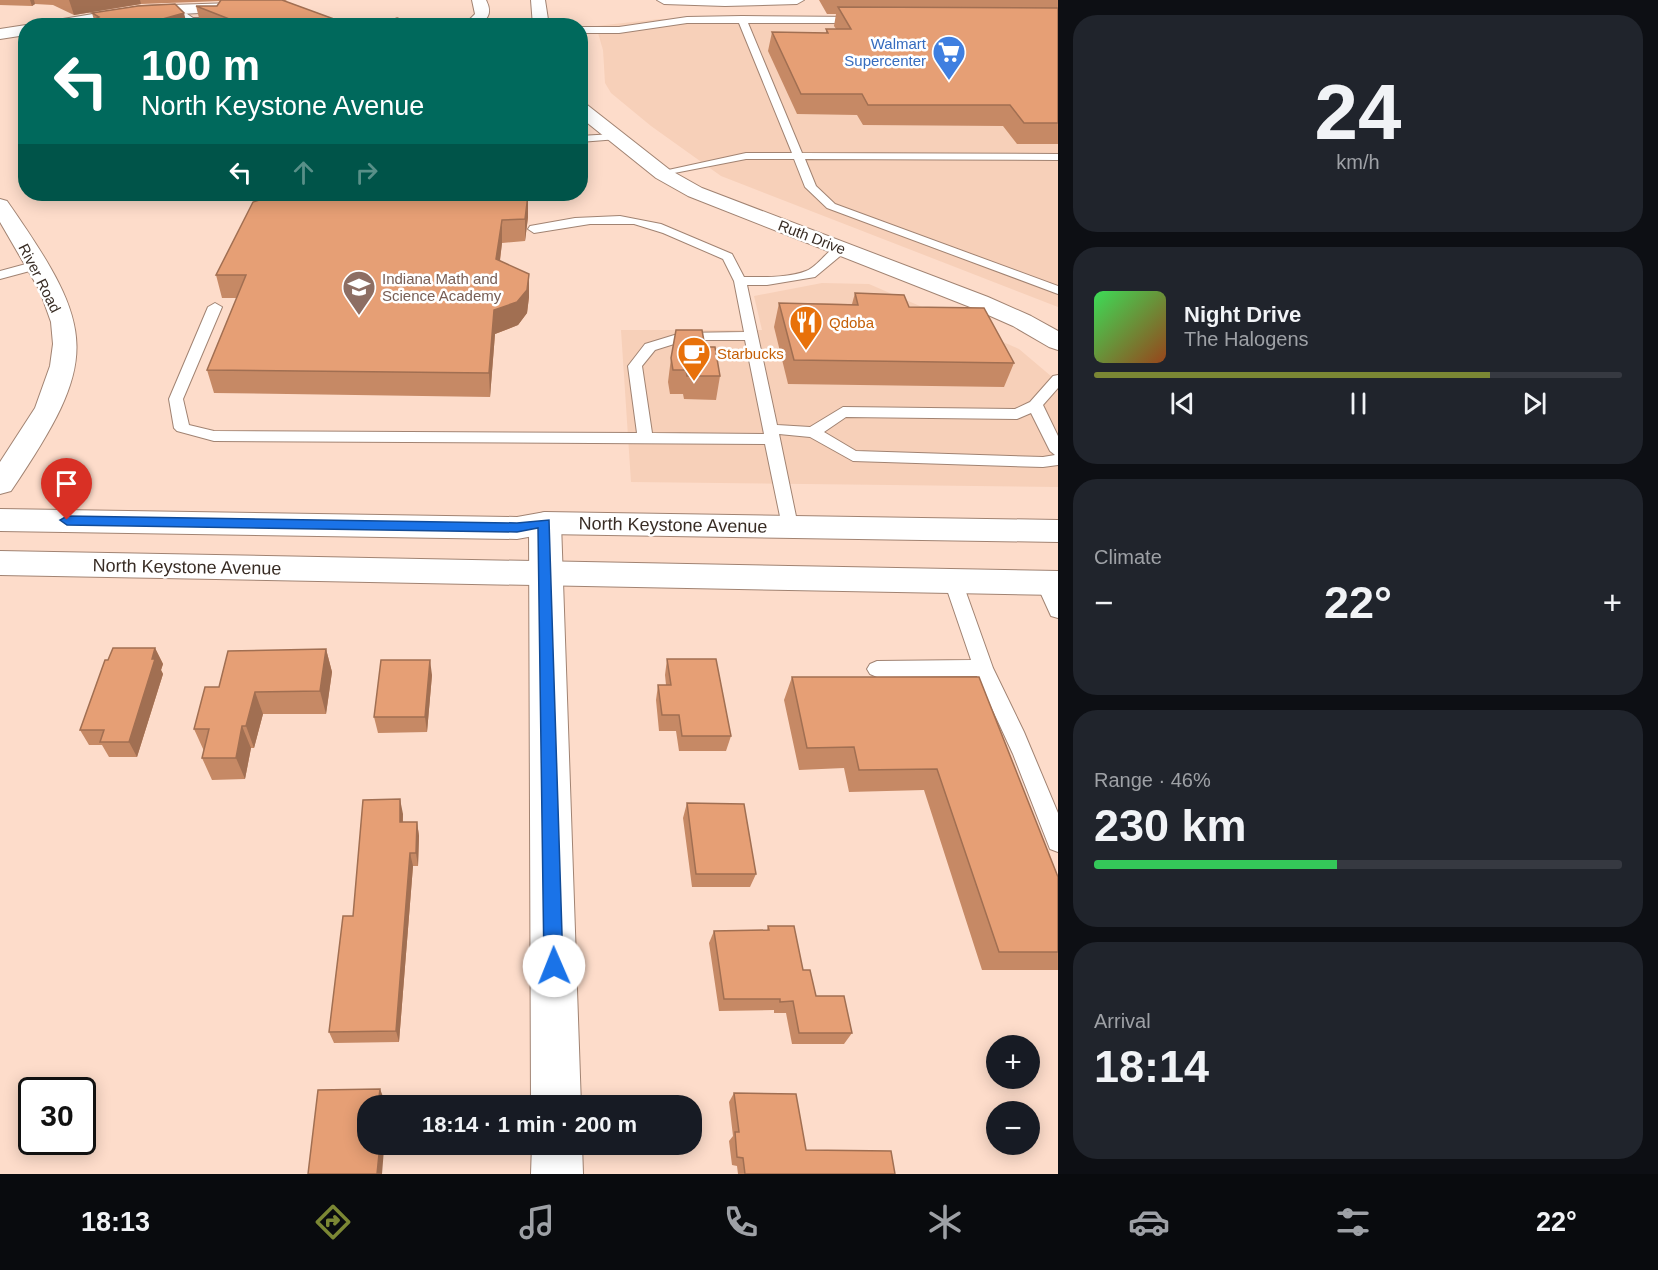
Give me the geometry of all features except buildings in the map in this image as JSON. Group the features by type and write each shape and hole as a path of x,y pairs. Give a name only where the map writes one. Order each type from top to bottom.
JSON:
{"street":[{"path":"479,0 483,9 479,18"},
{"path":"539,0 540,18"},
{"path":"664,0 743,2 797,0"},
{"path":"97,18 174,4 229,8"},
{"path":"0,34 18,31"},
{"name":"Ruth Drive","path":"588,115 663,174 694,192 995,309 1058,342"},
{"name":"River Road","path":"0,205 37,266 63,322 65,338 63,365 55,392 39,424 0,484"},
{"name":"North Keystone Avenue","path":"0,520 517,528 544,523 1058,531"},
{"path":"544,523 548,618 556,1095"},
{"name":"North Keystone Avenue","path":"0,563 953,581 1054,592"},
{"path":"557,1155 557,1174"}],"lane":[{"path":"742,19 811,188 831,206 1058,290"},
{"path":"588,30 619,30 687,20 871,20"},
{"path":"588,139 614,137"},
{"path":"663,174 746,156 1058,157"},
{"path":"534,229 560,222 623,220 646,223 728,257 740,281 790,526"},
{"path":"740,281 767,282 811,274 841,249"},
{"path":"0,275 37,266"},
{"path":"215,307 176,399 182,428 214,436 645,439 813,432 843,412 1017,414 1035,405 1058,378"},
{"path":"645,439 635,366 650,347 686,336 751,336"},
{"path":"1035,405 1058,451"},
{"path":"813,432 853,456 1031,462 1058,460"},
{"path":"953,581 983,668 1037,787 1058,842"},
{"path":"877,669 983,668"}],"shaded area":[{"path":"1058,17 1058,307 721,176 651,126 611,93 605,83 603,50 596,26 660,19"},
{"path":"822,283 869,284 1019,349 1058,382 1058,487 631,482 621,330 762,330 754,296"}],"place":[{"name":"Walmart Supercenter","path":"949,81"},
{"name":"Indiana Math and Science Academy","path":"359,316"},
{"name":"Qdoba","path":"806,351"},
{"name":"Starbucks","path":"694,382"}],"route":[{"path":"67,520 517,528 544,523 548,618 554,966"}]}
